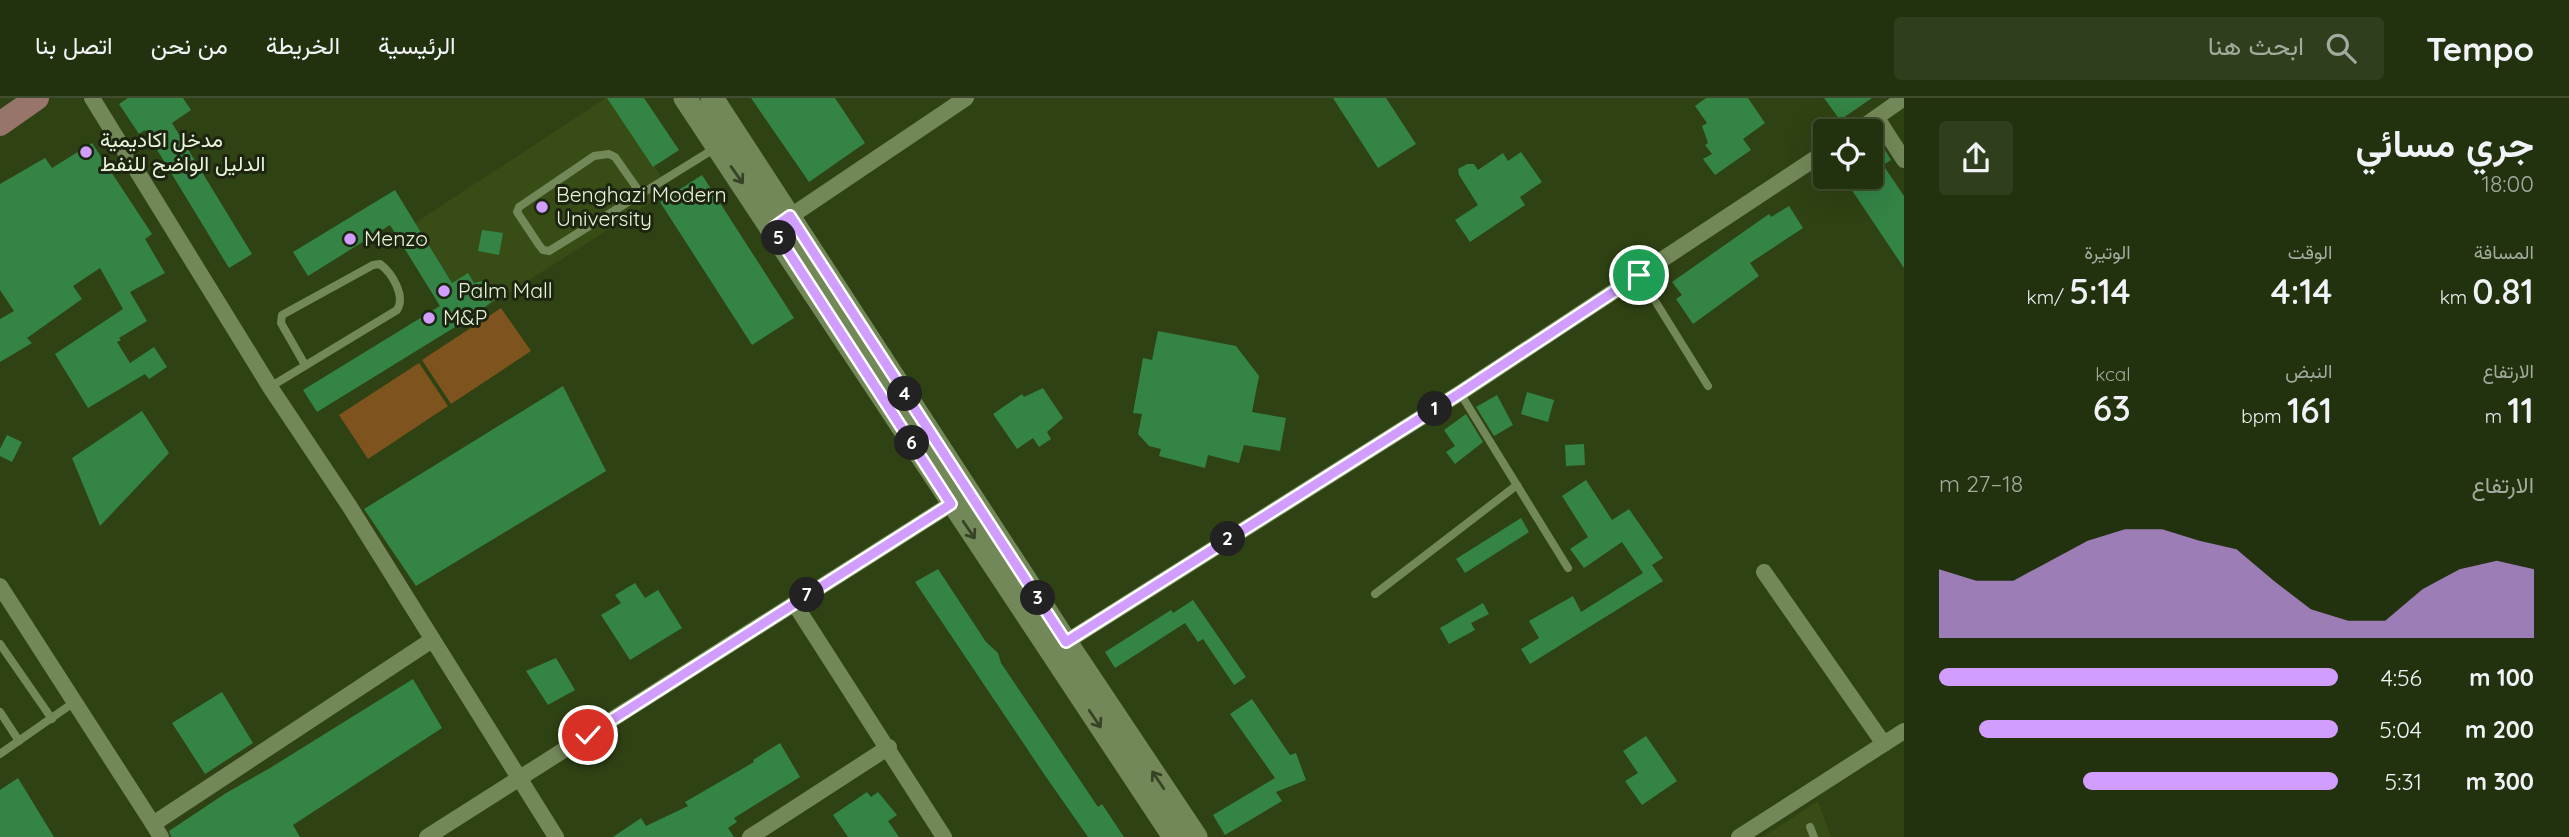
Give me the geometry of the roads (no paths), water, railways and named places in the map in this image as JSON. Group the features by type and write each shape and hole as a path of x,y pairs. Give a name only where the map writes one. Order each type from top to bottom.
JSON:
{"main road":[{"path":"0,124 37,98"},
{"path":"685,98 717,147 781,222 1196,837"},
{"path":"712,98 781,222 951,504 1174,837"}],"street":[{"path":"92,98 270,387 350,507 556,837"},
{"path":"781,222 966,98"},
{"path":"1904,99 1877,118 1904,160"},
{"path":"1066,642 1460,393 1813,160"},
{"path":"427,837 951,504"},
{"path":"1764,572 1884,744"},
{"path":"0,586 157,831 432,640"},
{"path":"794,603 889,747 944,837"},
{"path":"1739,837 1904,731"},
{"path":"750,837 889,747"}],"lane":[{"path":"641,194 615,157 609,154 594,156 519,207 517,212 539,246 550,251 717,147"},
{"path":"270,387 397,310 401,298 388,270 380,264 373,265 282,315 281,323 305,365"},
{"path":"1639,275 1708,386"},
{"path":"1460,393 1568,568"},
{"path":"1375,594 1517,485"},
{"path":"0,643 52,719"},
{"path":"0,754 73,703"},
{"path":"0,712 19,741"},
{"path":"1810,827 1814,837"}],"place":[{"name":"مدخل اكاديمية الدليل الواضح للنفط","path":"86,152"},
{"name":"Benghazi Modern University","path":"542,207"},
{"name":"Menzo","path":"350,239"},
{"name":"Palm Mall","path":"444,291"},
{"name":"M&P","path":"429,318"}]}
